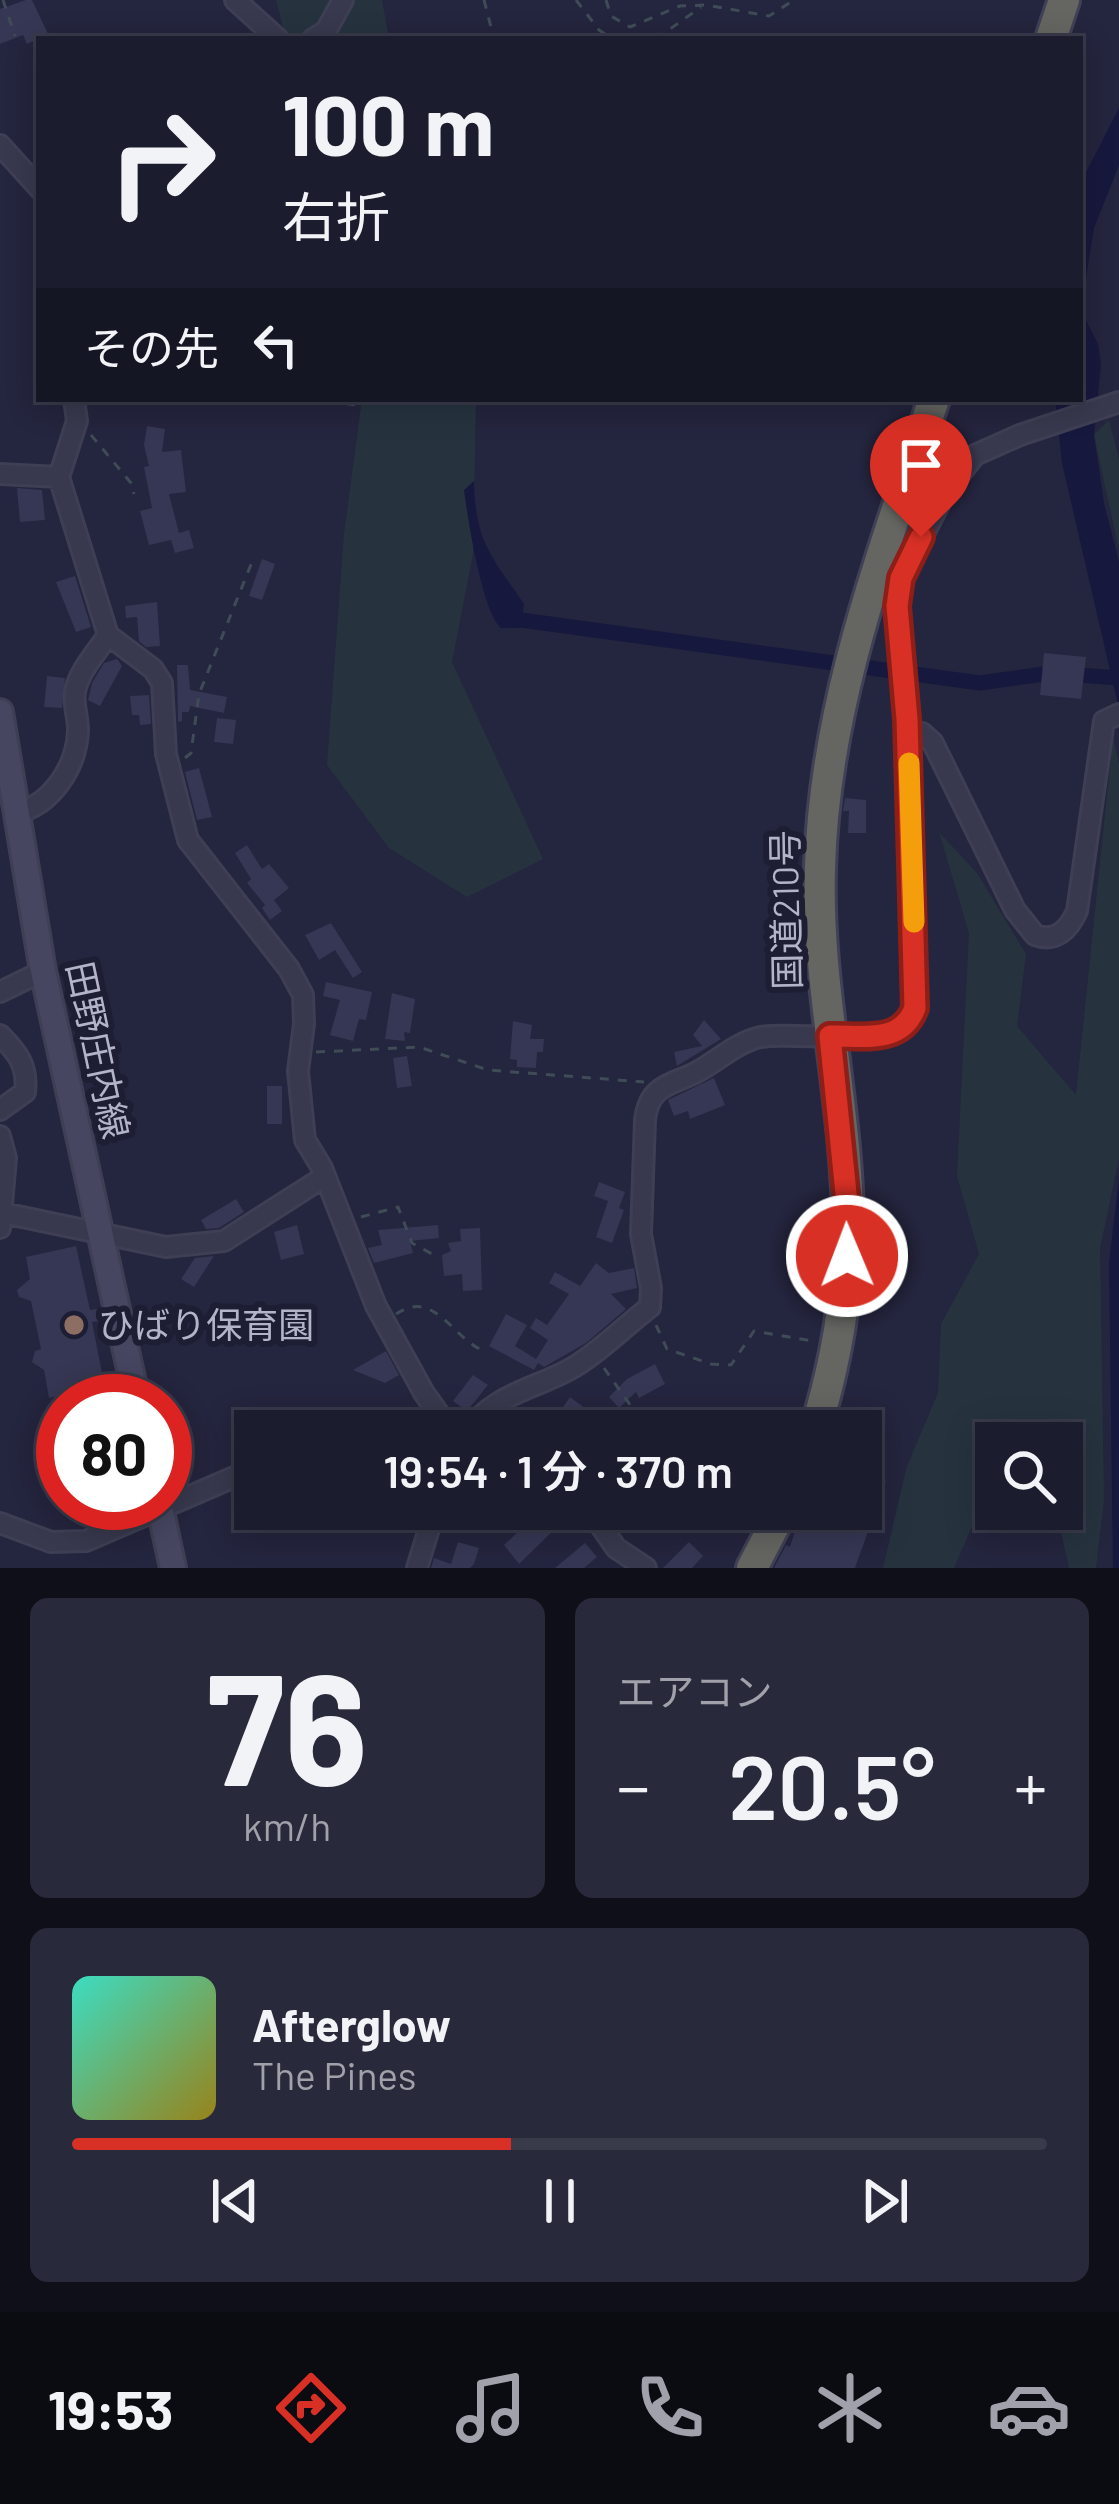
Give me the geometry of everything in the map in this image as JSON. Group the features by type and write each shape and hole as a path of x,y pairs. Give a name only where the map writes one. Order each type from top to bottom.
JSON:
{"highway":[{"path":"1052,36 1064,0"},
{"name":"国道210号","path":"820,1410 837,1346 848,1230 820,869 828,763 855,643 933,402"},
{"path":"752,1568 773,1530"}],"main road":[{"name":"田野庄内線","path":"0,712 43,971 131,1374"},
{"path":"165,1530 173,1568"}],"street":[{"path":"236,0 275,36"},
{"path":"318,36 326,31 343,0"},
{"path":"0,145 36,185"},
{"path":"74,402 76,421 59,477 108,635 153,669 162,683 169,770 188,841 289,969 303,995 303,1052 298,1071 305,1140 385,1322 424,1394 441,1410"},
{"path":"489,1410 518,1389 573,1368 650,1306 641,1234 645,1120 656,1088 758,1037 895,1034 910,1021 915,1008 908,734 897,606 903,571 945,493 969,460 1020,435 1114,404"},
{"path":"0,474 59,477"},
{"path":"16,813 40,806 73,757 78,734 75,692 108,635"},
{"path":"908,734 922,734 939,751 1015,910 1029,931 1042,938 1063,933 1077,911 1111,718"},
{"path":"0,992 43,971"},
{"path":"0,1035 20,1056 26,1077 25,1092 0,1110"},
{"path":"0,1136 6,1158 2,1221 166,1247 224,1241 324,1177"},
{"path":"192,1494 234,1477"},
{"path":"0,1523 51,1542 86,1541 110,1530"},
{"path":"417,1568 429,1530"},
{"path":"603,1530 616,1549 646,1568"}],"path":[{"path":"3,0 14,36"},
{"path":"484,0 493,36"},
{"path":"576,0 608,36"},
{"path":"606,0 611,16 630,27 680,6 769,16 794,0"},
{"path":"660,36 702,6"},
{"path":"334,402 357,405"},
{"path":"76,421 131,483 134,494"},
{"path":"169,770 191,753 199,694 252,562"},
{"path":"303,1052 419,1047 488,1070 639,1079 656,1088"},
{"path":"342,1222 398,1207 412,1243 432,1254"},
{"path":"385,1322 408,1306 424,1305 441,1314 471,1346 484,1351"},
{"path":"650,1306 667,1349 711,1364 731,1365 754,1331 837,1346"},
{"path":"593,1352 632,1409"}],"shaded area":[{"path":"276,0 382,0 388,36 285,36"},
{"path":"1119,108 1119,165 1094,228 1083,297 1083,178"},
{"path":"1083,314 1098,344 1101,364 1094,435 1119,562 1119,709 1062,463 1055,402 1083,402"},
{"path":"362,402 476,402 473,554 452,662 543,859 467,897 389,848 327,765 344,534"},
{"path":"1109,420 1119,459 1119,550 1094,435"},
{"path":"474,481 482,534 524,604 520,628 501,628 488,603 464,490"},
{"path":"1113,737 1119,764 1119,1159 1100,1248 1104,1500 1096,1568 1069,1568 1061,1530 1083,1530 1083,1422 975,1422 975,1519 954,1568 883,1568 907,1466 938,1393 941,1324 979,1254 957,1176 969,933 939,832 977,873 1026,954 1017,1026 1076,1095"},
{"path":"1119,1178 1119,1568 1113,1568 1109,1263"}],"building":[{"path":"32,0 48,34 27,44 23,35 0,44 0,9"},
{"path":"147,426 165,429 162,452 181,450 186,492 169,494 179,533 189,530 194,548 175,553 171,540 149,545 140,511 152,508 144,467 149,466 144,445"},
{"path":"17,488 42,490 45,520 20,522"},
{"path":"262,559 275,564 262,600 249,596"},
{"path":"75,576 91,627 76,632 56,582"},
{"path":"157,602 160,646 146,647 139,641 137,617 126,618 125,606"},
{"path":"1044,653 1086,657 1081,699 1040,695"},
{"path":"117,659 122,666 100,706 88,700 104,663"},
{"path":"177,665 188,665 190,690 227,697 224,713 190,706 178,722"},
{"path":"47,676 65,678 62,708 44,707"},
{"path":"149,695 151,724 140,725 139,715 132,715 130,696"},
{"path":"217,718 236,720 233,744 214,742"},
{"path":"199,768 212,817 197,820 185,772"},
{"path":"845,798 866,800 866,833 848,833"},
{"path":"247,845 262,869 269,864 289,888 274,900 282,911 270,920 235,853"},
{"path":"331,923 362,972 353,978 335,950 319,960 305,935"},
{"path":"326,982 372,992 366,1020 359,1019 353,1041 330,1035 340,1000 323,996"},
{"path":"392,993 415,999 405,1041 385,1039"},
{"path":"704,1020 721,1039 677,1066 674,1052 702,1046 693,1035"},
{"path":"513,1021 532,1025 530,1039 544,1039 536,1068 517,1067 517,1060 510,1059"},
{"path":"407,1056 412,1086 397,1088 393,1058"},
{"path":"714,1078 725,1105 690,1119 688,1111 674,1116 668,1100"},
{"path":"267,1086 282,1086 282,1124 267,1124"},
{"path":"599,1182 625,1192 612,1243 596,1237 608,1201 594,1196"},
{"path":"236,1199 244,1212 219,1228 206,1229 201,1220"},
{"path":"297,1225 304,1254 281,1260 274,1232"},
{"path":"438,1225 439,1238 410,1241 413,1253 374,1263 368,1248 382,1245 378,1230"},
{"path":"480,1228 482,1290 463,1291 462,1274 444,1276 442,1255 451,1251 448,1243 461,1241 460,1229"},
{"name":"ひばり保育園","path":"76,1246 90,1310 98,1309 100,1321 92,1322 103,1374 45,1374 32,1362 35,1351 41,1349 31,1301 19,1297 17,1290 30,1279 26,1257"},
{"path":"214,1256 194,1287 181,1279 195,1258"},
{"path":"596,1263 609,1273 634,1268 637,1288 611,1294 626,1309 586,1343 544,1367 538,1363 534,1370 489,1346 506,1314 527,1325 515,1346 536,1359 548,1340 530,1328 536,1318 547,1325 569,1294 549,1283 555,1272 580,1286"},
{"path":"386,1351 399,1375 385,1383 353,1370"},
{"path":"655,1364 665,1384 639,1398 636,1392 619,1408 609,1397 627,1379"},
{"path":"473,1375 488,1385 468,1410 453,1401"},
{"path":"570,1397 587,1410 561,1410"},
{"path":"520,1530 554,1530 519,1564 504,1545"},
{"path":"795,1530 869,1530 855,1568 774,1568 786,1545 790,1547"},
{"path":"458,1542 479,1548 470,1568 431,1568 434,1558 451,1564"},
{"path":"689,1542 703,1556 692,1568 663,1568"},
{"path":"585,1543 597,1557 584,1568 555,1568"}],"waterway":[{"path":"521,620 980,683 1051,673 1119,678"}],"slow traffic":[{"path":"909,763 914,922"}],"place":[{"name":"ひばり保育園","path":"74,1325"}],"route":[{"path":"847,1256 847,1203 830,1036 895,1034 910,1021 915,1008 910,786 897,595 921,537"}]}
